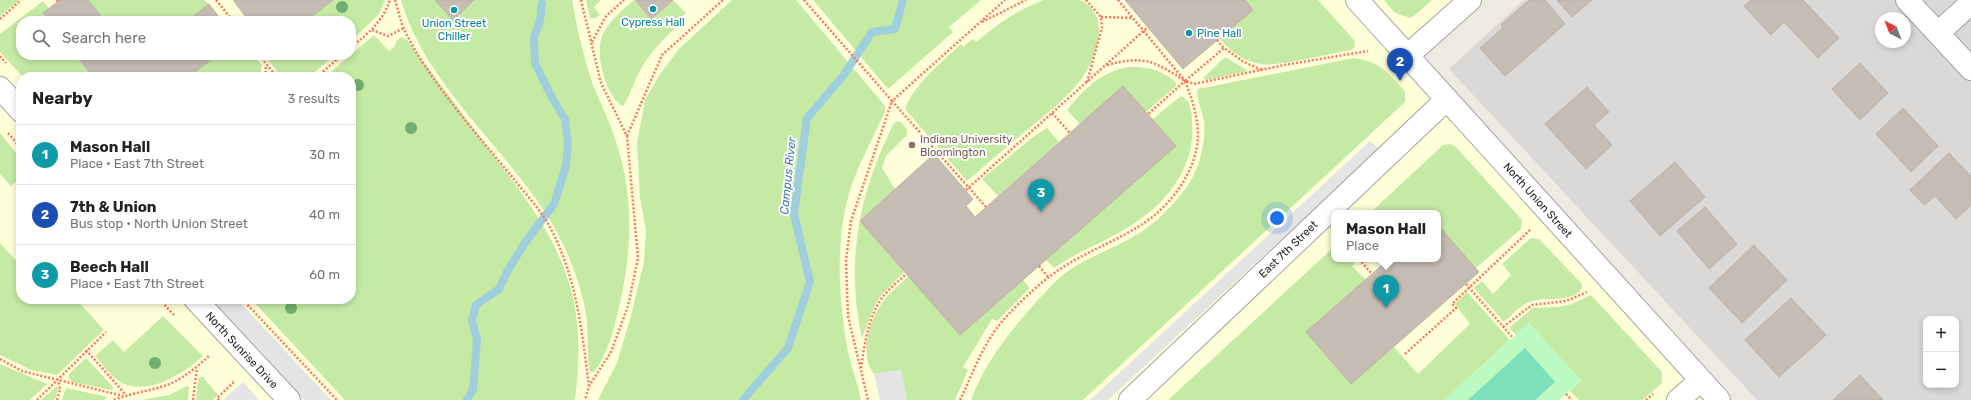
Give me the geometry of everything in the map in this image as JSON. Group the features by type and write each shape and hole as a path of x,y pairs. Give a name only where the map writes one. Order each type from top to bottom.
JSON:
{"street":[{"name":"North Union Street","path":"1357,0 1719,400"},
{"path":"1407,56 1470,0"},
{"path":"1907,0 1971,69"},
{"path":"1938,33 1971,3"},
{"path":"0,88 16,106"},
{"name":"East 7th Street","path":"1130,400 1447,99"},
{"name":"North Sunrise Drive","path":"200,304 289,400"},
{"path":"1678,400 1701,380"}],"path":[{"path":"0,19 21,0"},
{"path":"216,0 229,16"},
{"path":"356,44 372,30 384,15 390,0"},
{"path":"395,0 404,28 424,63 552,230 569,272 580,314 589,386"},
{"path":"581,0 601,83 627,136 638,258 626,313 611,352 589,386 585,400"},
{"path":"591,43 606,16 624,0"},
{"path":"804,0 986,207"},
{"path":"868,400 848,316 846,260 851,221 892,101 1005,0"},
{"path":"978,24 1026,0"},
{"path":"1086,0 1101,17 1102,28 1087,82"},
{"path":"960,400 992,334 1022,301 1048,277 1063,267 1142,225 1170,200 1190,167 1196,151 1198,136 1195,107 1185,81 1118,0"},
{"path":"627,136 662,55 721,1"},
{"path":"1101,17 1133,18"},
{"path":"372,30 388,36 404,28"},
{"path":"966,190 1148,28"},
{"path":"1217,40 1224,48 1244,62 1262,70"},
{"path":"1148,114 1224,48"},
{"path":"1106,65 1128,59 1146,60 1161,65 1185,81 1194,84 1284,64 1370,50"},
{"path":"263,60 273,72"},
{"path":"323,72 336,60"},
{"path":"265,72 266,64"},
{"path":"1052,113 1070,133"},
{"path":"5,131 16,143"},
{"path":"1405,354 1456,308 1452,304 1532,228"},
{"path":"1362,262 1372,274"},
{"path":"1038,266 1048,277"},
{"path":"860,371 867,332 877,306 885,293 906,274"},
{"path":"1466,284 1513,338"},
{"path":"1503,327 1532,305 1566,302 1579,297 1590,290"},
{"path":"163,304 174,316"},
{"path":"247,304 337,400"},
{"path":"37,400 86,350 106,332"},
{"path":"86,350 126,395"},
{"path":"205,350 215,361"},
{"path":"114,400 126,395 168,385 197,367 210,355"},
{"path":"0,359 22,371 123,396"},
{"path":"193,400 197,367"},
{"path":"218,400 217,398 234,382 230,376"},
{"path":"57,400 60,389 58,380"},
{"path":"1566,394 1572,400"}],"shaded area":[{"name":"Indiana University Bloomington","path":"0,0 1459,0 1393,59 1706,400 0,400"},
{"path":"1524,0 1971,0 1971,400 1757,400 1449,69"},
{"path":"1370,141 1379,149 1108,400 1090,400"},
{"path":"215,304 242,304 331,400 304,400"},
{"path":"901,370 907,400 880,400 874,374"},
{"path":"243,382 259,400 224,399"}],"green space":[{"path":"0,0 19,0 0,16"},
{"path":"88,0 204,0 209,4 193,16 101,16"},
{"path":"333,0 385,0 379,14 356,36 356,16 312,16"},
{"path":"401,0 435,0 453,19 474,0 572,0 580,41 589,72 615,137 622,164 629,205 629,246 623,287 610,341 599,365 594,372 591,372 589,369 587,322 581,292 568,254 557,232 533,194 468,115 429,60 413,31"},
{"path":"586,0 601,0 594,7 600,15 595,18 590,18"},
{"path":"634,0 651,19 673,0 686,13 678,20 680,23 650,55 639,72 623,106 617,101 606,84 600,51 603,34 609,24"},
{"path":"732,0 796,0 885,106 885,112 853,181 847,200 841,240 840,281 843,321 847,348 861,400 598,400 617,363 631,316 644,262 646,230 640,198 637,143 645,100 660,74 679,49"},
{"path":"813,0 981,0 949,27 953,32 888,89"},
{"path":"1044,0 1078,0 1085,2 1091,8 1098,21 1099,35 1096,51 1086,72 1065,98 967,181 905,109 909,100 922,82 961,44 963,47 973,39 976,42 1008,18 1025,8"},
{"path":"1245,0 1318,0 1354,40 1355,47 1351,50 1279,64 1260,64 1242,58 1232,51 1219,38"},
{"path":"1384,0 1432,0 1414,16 1409,18 1394,12"},
{"path":"43,1 49,9 49,16 23,16"},
{"path":"16,22 16,60 80,60 89,72 18,72 0,52 0,34"},
{"path":"374,35 389,51 394,47 397,40 402,37 407,40 514,182 535,213 562,262 572,295 578,340 578,370 575,400 345,400 256,304 356,304 356,72 331,72 345,60 356,60 356,50"},
{"path":"1227,58 1248,71 1206,80 1203,78 1223,59"},
{"path":"1354,58 1378,65 1388,73 1405,92 1405,102 1083,400 971,400 991,360 1000,347 1028,311 1058,279 1066,272 1126,241 1150,226 1163,215 1186,188 1197,168 1202,153 1204,137 1204,121 1198,101 1198,89"},
{"path":"211,60 257,60 262,65 261,72 195,72"},
{"path":"268,60 329,60 315,72 278,72"},
{"path":"1128,67 1148,68 1154,70 1164,74 1176,82 1176,86 1146,112 1080,124 1067,110 1087,88 1101,77 1118,69"},
{"path":"1181,96 1185,98 1191,108 1192,139 1185,167 1170,191 1161,202 1129,227 1064,261 1054,268 1046,260 1176,146 1153,119"},
{"path":"898,121 902,123 907,130 907,135 886,156 882,168 895,189 860,221 904,272 881,295 874,307 862,338 857,310 855,282 855,255 858,228 872,175 894,123"},
{"path":"1047,128 1059,142 998,196 982,179 1033,137"},
{"path":"0,133 16,153 16,182 11,186 0,174"},
{"path":"1450,144 1455,146 1522,220 1521,229 1476,268 1441,228 1441,210 1373,210 1443,145"},
{"path":"1531,238 1539,239 1582,284 1582,288 1578,293 1566,298 1528,302 1504,322 1474,288 1482,281 1493,294 1511,275 1502,264"},
{"path":"0,243 16,261 16,304 81,304 104,330 57,375 31,370 0,355"},
{"path":"1331,250 1331,262 1354,262 1352,266 1366,280 1306,332 1351,384 1394,347 1418,374 1470,324 1455,304 1467,292 1510,340 1444,400 1168,400"},
{"path":"909,276 960,335 1023,280 1030,288 997,321 992,319 963,367 968,370 955,400 907,400 901,370 874,374 870,366 867,357 867,348 873,319 877,310 885,299"},
{"path":"1591,295 1662,372 1662,383 1643,400 1579,400 1570,391 1581,381 1529,323 1516,335 1509,328 1533,308 1558,307 1572,304"},
{"path":"163,316 203,356 175,376 164,382 152,385 141,387 130,386 116,379 95,356 113,340 124,352"},
{"path":"1529,323 1581,381 1559,400 1444,400"},
{"path":"1525,348 1555,382 1535,400 1468,400"},
{"path":"86,358 113,387 113,389 111,390 72,382 69,374"},
{"path":"0,364 47,384 30,400 0,400"},
{"path":"200,377 203,377 218,395 213,400 196,400 198,380"},
{"path":"57,386 58,389 55,400 41,400"},
{"path":"187,386 189,387 188,400 142,400 169,395"},
{"path":"66,388 108,397 104,400 62,400"}],"building":[{"path":"60,0 88,0 101,16 45,16 43,13"},
{"path":"233,0 333,0 312,16 245,16"},
{"name":"Union Street Chiller","path":"435,0 474,0 453,20"},
{"name":"Cypress Hall","path":"635,0 673,0 651,19"},
{"name":"Pine Hall","path":"1125,0 1245,0 1253,10 1183,69"},
{"path":"1529,0 1545,0 1565,24 1505,76 1480,48 1503,28 1501,25"},
{"path":"1557,0 1592,0 1572,17"},
{"path":"1751,0 1803,0 1839,38 1818,58 1784,22 1771,35 1744,6"},
{"path":"209,4 218,16 193,16"},
{"path":"80,60 211,60 195,72 89,72"},
{"path":"1860,63 1888,93 1860,120 1832,89"},
{"path":"1123,86 1176,146 960,335 860,221 934,154 973,199 966,206 975,217"},
{"path":"1587,87 1609,112 1594,125 1612,145 1586,169 1545,124"},
{"path":"1903,108 1938,146 1911,172 1876,134"},
{"path":"1949,153 1971,176 1971,205 1956,219 1935,196 1924,205 1910,190"},
{"path":"1675,162 1705,197 1660,236 1630,201"},
{"path":"1705,207 1737,244 1709,269 1677,231"},
{"path":"1441,228 1479,272 1351,384 1306,332 1386,262 1441,262"},
{"path":"1754,245 1787,280 1742,323 1709,288"},
{"path":"1791,298 1826,335 1779,377 1745,340"},
{"path":"1860,375 1883,400 1833,400"}],"waterway":[{"name":"Campus River","path":"743,400 788,348 810,282 794,214 807,118 843,76 872,32 895,29 903,0"},
{"path":"467,400 473,389 477,340 472,320 476,305 499,289 507,272 524,244 554,204 566,166 568,144 565,119 552,98 535,63 534,37 540,21 542,4"}],"place":[{"name":"Cypress Hall","path":"653,9"},
{"name":"Union Street Chiller","path":"454,10"},
{"name":"Pine Hall","path":"1189,33"},
{"name":"7th & Union","path":"1400,81"},
{"name":"Indiana University Bloomington","path":"912,145"},
{"name":"Beech Hall","path":"1041,212"},
{"name":"Mason Hall","path":"1386,308"}]}
